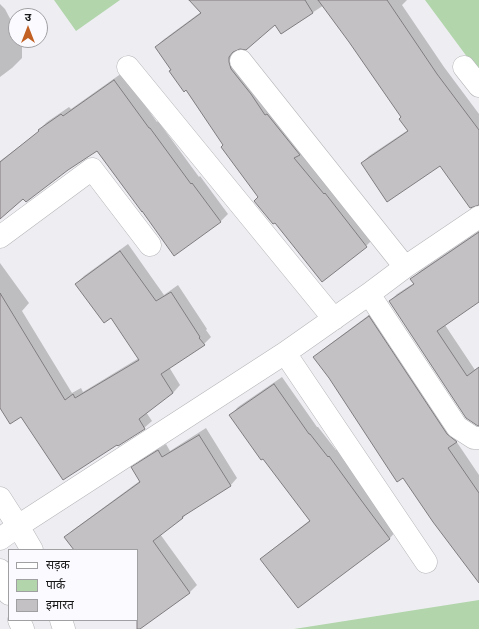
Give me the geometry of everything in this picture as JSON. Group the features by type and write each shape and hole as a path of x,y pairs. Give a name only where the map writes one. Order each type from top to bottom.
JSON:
{"street":[{"path":"241,61 405,267"},
{"path":"128,66 334,319"},
{"path":"464,66 479,86"},
{"path":"0,237 92,169 150,245"},
{"path":"0,540 18,526 285,353 405,267 479,217"},
{"path":"369,294 457,427 474,438 479,438"},
{"path":"285,353 426,562"},
{"path":"0,498 31,549"},
{"path":"0,570 8,591"}],"green space":[{"path":"54,0 120,0 76,31"},
{"path":"425,0 479,0 479,73"},
{"path":"479,600 479,629 294,629"}],"building":[{"path":"189,0 305,0 313,13 281,34 275,25 246,50 240,49 233,52 229,57 229,62 231,69 251,94 265,115 267,114 300,155 294,158 324,194 325,193 367,247 322,282 275,223 273,224 254,201 258,197 221,147 223,145 186,90 184,92 169,71 171,70 155,47 201,13"},
{"path":"318,0 387,0 437,74 479,130 479,205 470,208 440,166 387,202 361,163 408,131 399,119 401,117"},
{"path":"114,80 221,222 174,256 97,151 68,170 26,202 23,199 0,219 0,162 39,131 38,130 61,114 63,116"},
{"path":"479,232 479,302 437,331 467,376 479,367 478,426 466,418 389,301 414,284 410,279"},
{"path":"120,251 156,301 171,292 200,337 199,338 205,345 161,374 173,393 139,419 145,429 118,446 117,445 63,480 21,417 10,424 0,408 0,293 65,400 73,394 75,398 139,360 111,318 104,323 75,284"},
{"path":"369,316 447,434 457,442 448,448 479,493 479,583 433,522 403,478 397,482 329,378 313,357"},
{"path":"274,384 309,434 328,457 329,456 390,539 298,608 260,559 310,521 263,459 261,460 229,415"},
{"path":"199,435 231,486 182,517 183,518 153,541 190,593 140,629 137,629 138,549 73,549 64,537 140,482 131,467 158,450 162,457"}]}
